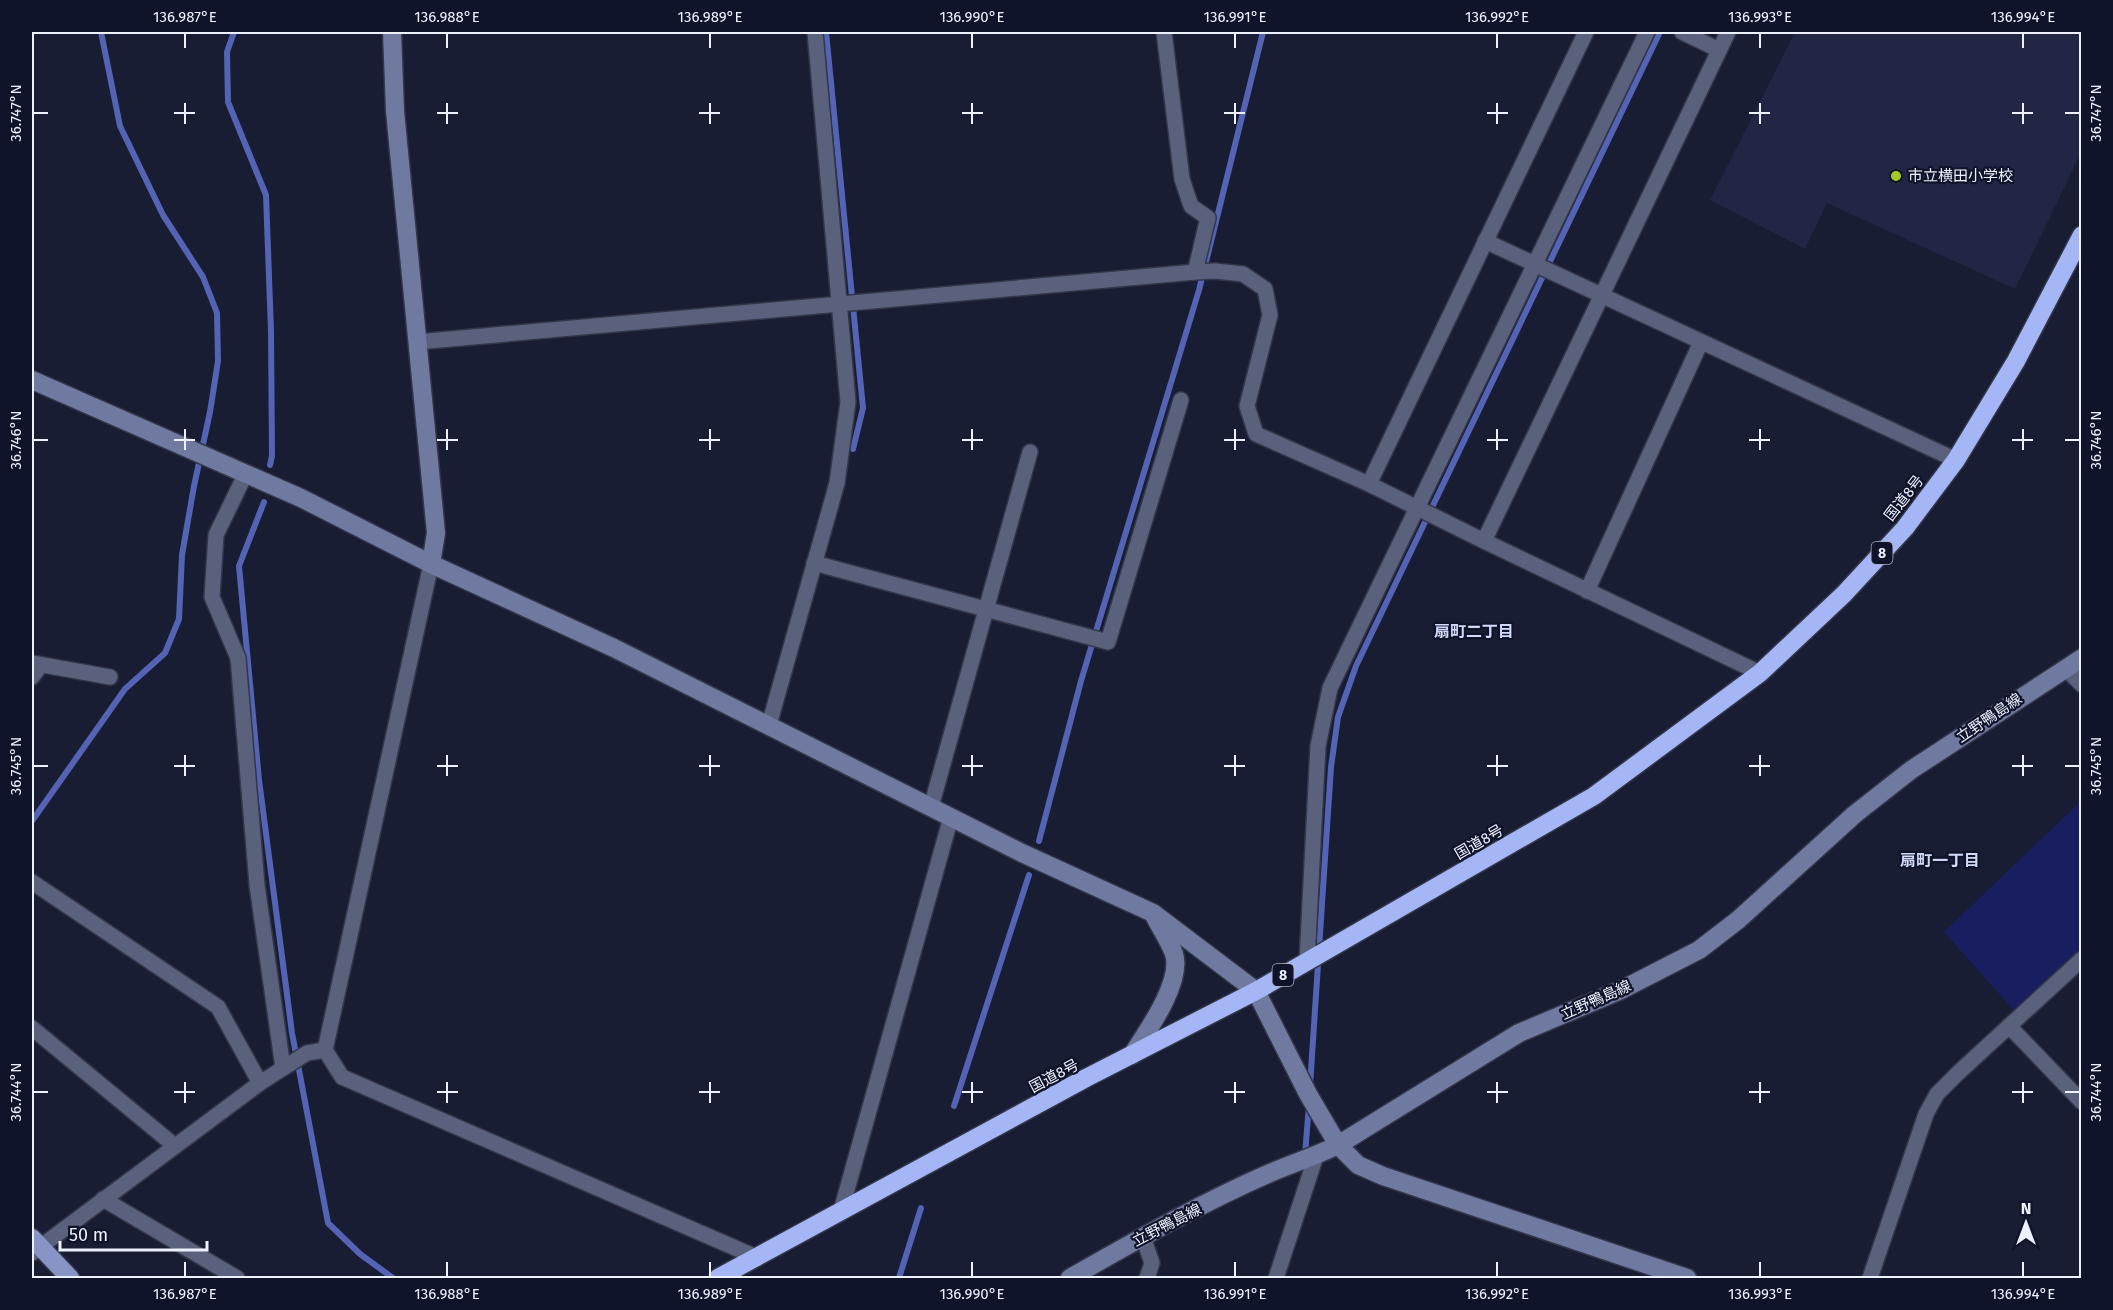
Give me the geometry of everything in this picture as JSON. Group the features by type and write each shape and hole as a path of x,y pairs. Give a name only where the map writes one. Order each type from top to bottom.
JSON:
{"highway":[{"name":"国道8号","path":"718,1278 1132,1055 1256,991 1594,796 1760,674 1844,594 1905,528 1956,460 2016,361 2082,235"}],"main road":[{"path":"34,1246 70,1278"}],"street":[{"path":"392,32 395,111 436,532 431,564 325,1050 342,1077 756,1257"},
{"path":"769,725 837,483 848,402 849,303 815,32"},
{"path":"1164,32 1182,178 1191,206 1208,218 1196,272"},
{"path":"1369,484 1586,32"},
{"path":"1307,961 1318,746 1330,688 1647,32"},
{"path":"1682,32 1719,50"},
{"path":"1484,541 1728,32"},
{"path":"1485,242 1956,460"},
{"path":"417,342 1196,272 1215,271 1243,274 1265,290 1270,315 1247,406 1256,434 1369,484 1760,674"},
{"path":"1587,591 1701,342"},
{"path":"32,380 301,498 431,564 614,648 1022,853 1153,913 1256,991 1308,1094 1338,1145 1358,1164 1383,1176 1687,1278"},
{"path":"814,562 1108,642 1181,400"},
{"path":"931,807 1030,452"},
{"path":"246,474 216,536 212,597 238,658 257,885 283,1068"},
{"name":"立野鴨島線","path":"1070,1278 1143,1237 1271,1172 1316,1156 1338,1145 1520,1033 1621,990 1699,950 1738,920 1855,814 1911,770 2082,658"},
{"path":"35,668 111,677"},
{"path":"2065,668 2082,685"},
{"path":"841,1211 951,817"},
{"path":"32,882 218,1007 260,1083"},
{"path":"1132,1055 1155,1019 1170,989 1174,972 1175,956 1153,913"},
{"path":"1870,1278 1926,1114 1937,1094 2082,959"},
{"path":"2009,1026 2082,1102"},
{"path":"32,1028 175,1146"},
{"path":"34,1246 103,1199 260,1083 307,1053 325,1050"},
{"path":"1276,1278 1316,1156"},
{"path":"103,1199 237,1278"},
{"path":"1143,1237 1152,1263 1147,1278"}],"shaded area":[{"name":"市立横田小学校","path":"1795,32 2081,32 2081,153 2015,289 1827,203 1805,249 1710,200"},
{"path":"2081,801 2081,957 2019,1016 1944,932"}],"waterway":[{"path":"32,821 125,689 165,653 179,619 182,555 218,361 217,313 203,277 163,215 120,126 101,32"},
{"path":"234,32 227,52 228,102 266,195 271,331 272,456 270,465"},
{"path":"826,32 863,408 853,449"},
{"path":"1039,841 1081,681 1199,290 1263,32"},
{"path":"1310,1086 1331,767 1338,717 1356,666 1660,32"},
{"path":"264,502 239,566 259,780 292,1033 328,1223 360,1254 393,1278"},
{"path":"954,1106 1029,875"},
{"path":"1305,1155 1309,1105"},
{"path":"899,1278 921,1208"}],"place":[{"name":"市立横田小学校","path":"1896,176"}],"district":[{"name":"扇町二丁目","path":"1474,631"},
{"name":"扇町一丁目","path":"1940,860"}]}
